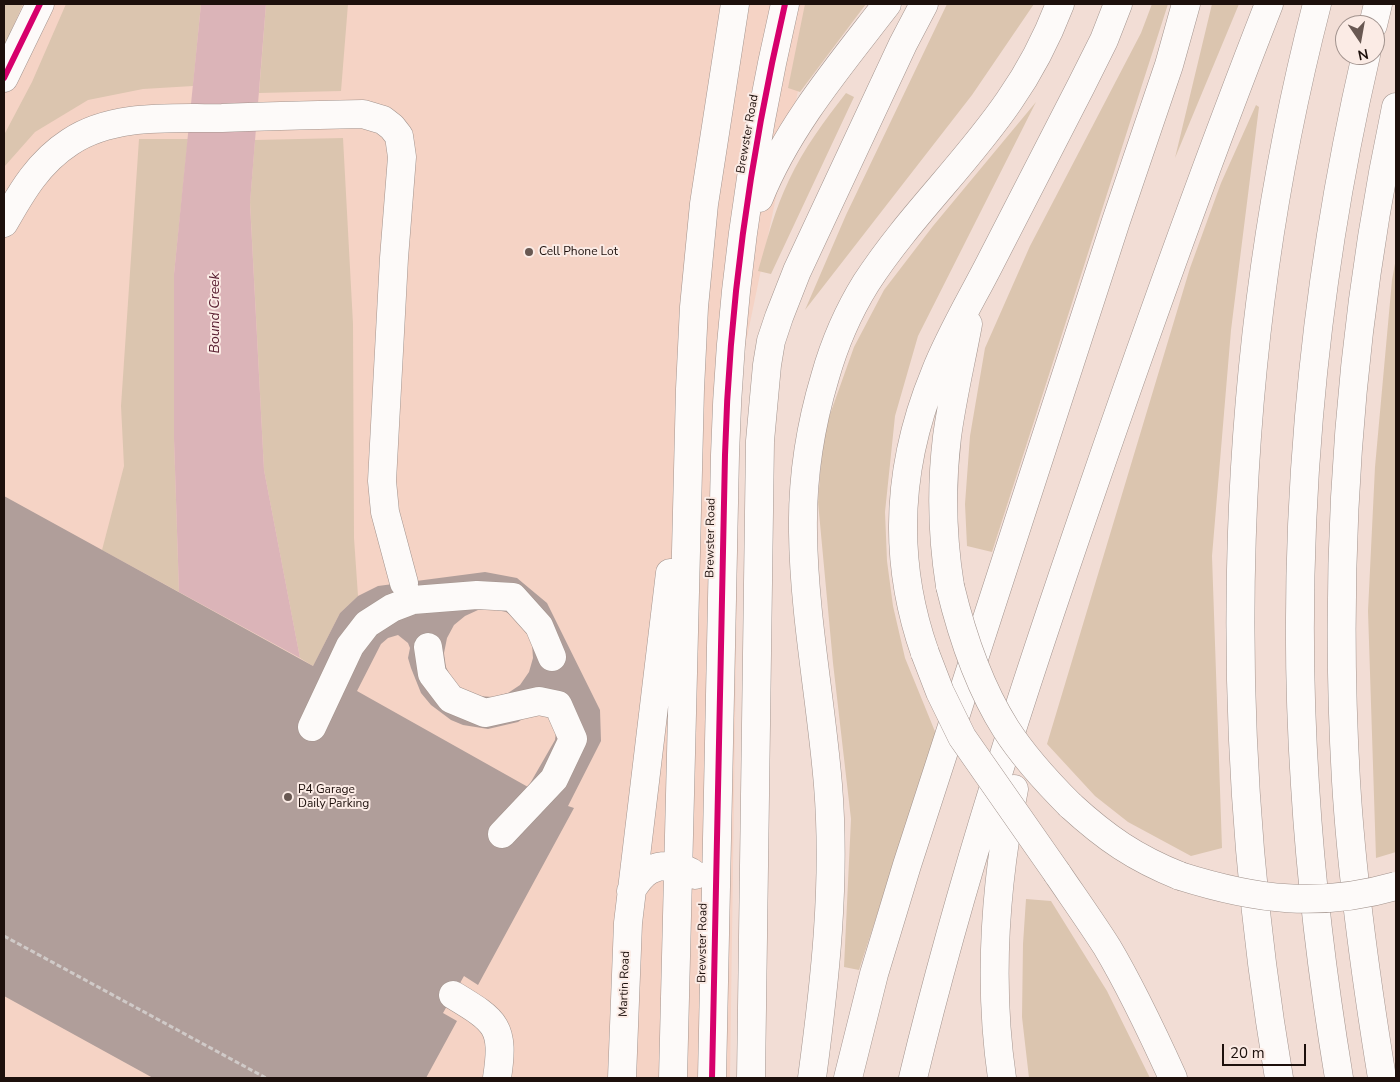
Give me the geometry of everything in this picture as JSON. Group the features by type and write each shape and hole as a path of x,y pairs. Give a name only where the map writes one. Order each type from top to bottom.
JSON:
{"main road":[{"path":"4,78 40,4"},
{"name":"Brewster Road","path":"673,1078 694,307 704,204 735,4"},
{"name":"Brewster Road","path":"712,1078 726,422 732,326 739,267 772,59 785,4"},
{"path":"739,267 754,208 773,165 811,106 887,4"},
{"path":"752,1078 760,441 767,365 771,341 787,294 923,4"},
{"path":"812,1078 825,971 831,876 828,786 806,579 803,530 811,433 818,401 842,329 866,283 896,241 1008,103 1034,61 1060,4"},
{"path":"1118,4 1104,40 935,371 911,448 906,476 902,526 903,550 913,617 940,692 962,737 1082,908 1119,968 1155,1037 1173,1078"},
{"path":"848,1078 874,974 899,890 1116,221 1169,65 1186,4"},
{"path":"913,1078 926,1022 976,849 1060,583 1194,200 1269,4"},
{"path":"1279,1078 1262,956 1246,803 1241,702 1244,497 1251,396 1268,243 1296,94 1317,4"},
{"path":"1339,1078 1318,936 1304,783 1300,681 1302,529 1308,426 1325,274 1343,165 1364,65"},
{"path":"1382,1078 1361,941 1350,832 1342,682 1342,579 1346,478 1359,328 1381,185 1396,107"},
{"path":"4,223 25,187 46,160 71,141 113,124 152,120 362,114 383,120 392,127 398,136 402,157 394,258 382,481 385,512 404,583"},
{"path":"973,296 951,412 943,490 944,540 950,586 963,634 983,686 1006,729 1035,768 1070,805 1120,846 1158,867 1180,876 1241,893 1294,900 1341,897 1380,891 1396,886"},
{"name":"Martin Road","path":"622,1078 631,891 690,410"},
{"path":"1002,1078 995,1024 994,971 998,888 1026,726 1060,583"},
{"path":"312,727 350,646 367,624 392,608 413,600 477,595 513,598 539,626 552,657"},
{"path":"428,647 432,674 451,699 485,713 539,700 558,705 574,739 554,780 502,834"},
{"path":"631,891 638,881 650,870 659,867 678,866 697,877 706,887 715,904"},
{"path":"454,995 492,1024 510,1052 514,1078"},
{"path":"481,1078 487,1033 492,1024"},
{"path":"492,1024 500,1058 497,1078"}],"path":[{"path":"4,936 266,1078"}],"shaded area":[{"path":"4,4 816,4 740,371 730,1078 4,1078"},
{"path":"4,4 23,4 4,47"},
{"path":"66,4 201,4 193,86 143,89 88,100 35,132 4,167 4,135 32,82"},
{"path":"266,4 348,4 341,91 259,93"},
{"path":"805,4 866,4 800,92 788,88"},
{"path":"947,4 1034,4 972,95 805,310 846,215"},
{"path":"1152,4 1168,4 992,552 967,546 965,504 970,436 985,348 1030,246 1141,33"},
{"path":"1212,4 1239,4 1175,158"},
{"path":"846,93 854,97 771,274 758,271 775,213 789,180 808,146"},
{"path":"1036,102 918,336 895,416 885,512 887,561 893,606 905,658 936,734 859,970 844,967 851,819 833,663 818,502 823,434 854,347 884,290 933,226"},
{"path":"1256,105 1259,107 1231,330 1212,556 1222,848 1191,856 1128,822 1095,796 1047,744 1190,268 1221,183"},
{"path":"343,138 353,324 354,538 358,596 340,613 313,666 300,658 264,470 250,202 255,140"},
{"path":"139,139 188,139 174,274 174,439 179,592 102,550 124,466 121,406"},
{"path":"1396,258 1396,852 1376,858 1368,611 1375,467 1392,280"},
{"path":"1026,899 1051,901 1107,991 1150,1078 1029,1078 1022,1017"}],"water":[{"name":"Bound Creek","path":"201,4 266,4 250,203 264,470 300,658 179,592 174,439 174,274"}],"building":[{"name":"P4 Garage Daily Parking","path":"4,496 313,666 340,613 358,596 378,586 485,572 517,578 547,603 600,710 601,741 568,806 574,808 478,985 464,976 443,1013 457,1021 426,1078 153,1078 4,996","holes":["492,609 506,612 518,620 527,631 532,644 533,658 529,672 520,685 508,693 493,697 478,696 464,691 453,681 446,667 444,653 447,638 454,625 465,616 478,610","398,635 408,643 410,648 408,658 421,693 431,705 451,720 463,725 488,729 518,722 527,716 542,713 550,718 556,732 555,740 528,787 357,691 381,644 388,638"]}],"cycle path":[{"path":"4,78 40,4"},
{"path":"712,1078 727,398 737,285 752,171 785,4"}],"place":[{"name":"Cell Phone Lot","path":"529,252"},
{"name":"P4 Garage Daily Parking","path":"288,797"}]}
